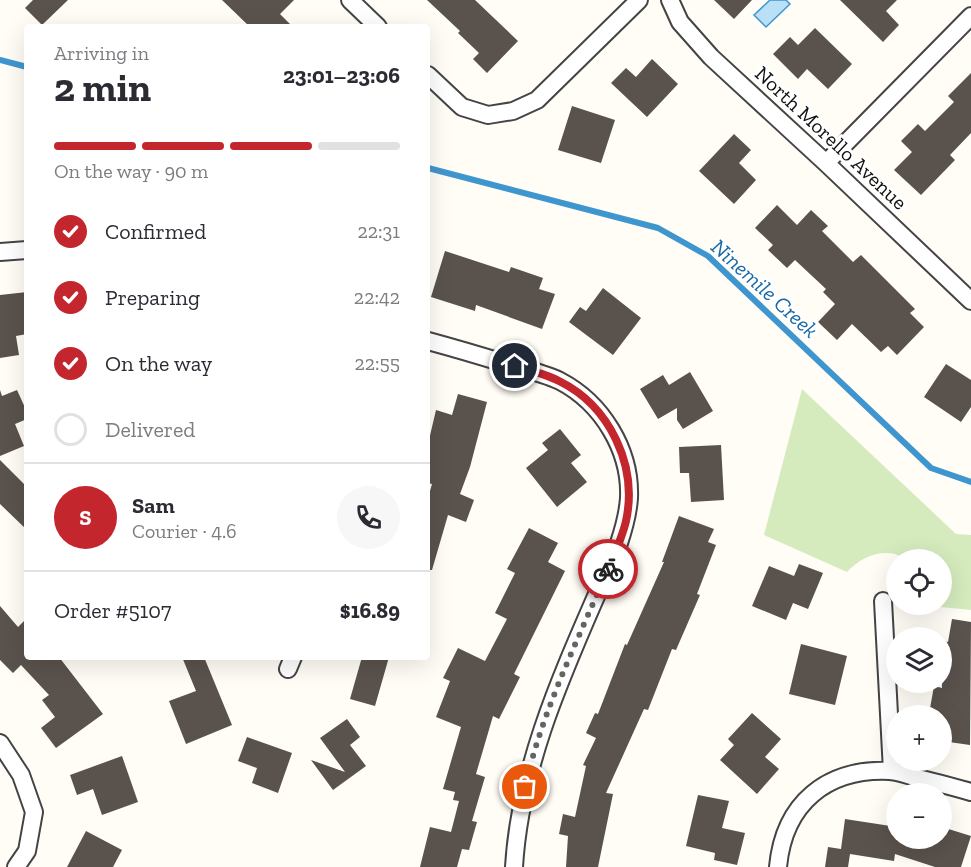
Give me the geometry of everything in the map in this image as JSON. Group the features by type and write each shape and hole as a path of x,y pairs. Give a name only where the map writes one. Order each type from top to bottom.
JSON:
{"street":[{"path":"350,0 375,24"},
{"path":"430,77 462,107 488,115 513,111 537,100 639,0"},
{"name":"North Morello Avenue","path":"670,0 680,22 711,57 971,302"},
{"path":"826,163 971,16"},
{"path":"0,252 24,250"},
{"path":"430,342 537,372 560,381 580,394 597,409 611,429 621,451 627,473 627,509 619,543 545,719 530,764 520,810 514,867"},
{"path":"883,601 889,705"},
{"path":"0,743 21,775 34,812 27,851 16,867"},
{"path":"777,867 785,830 797,809 817,789 838,778 862,772 892,771 971,792"}],"green space":[{"path":"802,389 956,534 971,535 971,610 952,608 952,549 886,549 886,553 862,560 847,572 764,535"}],"water":[{"path":"770,0 786,0 790,4 766,27 754,15"}],"building":[{"path":"33,0 68,0 43,24 25,8"},
{"path":"222,0 294,0 280,14 290,24 247,24"},
{"path":"427,0 475,0 518,41 487,73 473,59 479,53 458,33 460,31"},
{"path":"714,0 752,0 734,19"},
{"path":"840,0 897,0 886,11 899,25 883,42"},
{"path":"815,28 852,64 828,89 807,69 798,79 773,54 790,37 798,45"},
{"path":"652,59 678,84 647,117 611,83 626,68 636,77"},
{"path":"971,73 971,133 950,155 955,160 921,195 894,170 912,152 901,141 918,124 925,131 954,102 948,96"},
{"path":"572,106 615,120 601,163 558,150"},
{"path":"734,134 751,150 739,163 756,180 734,204 699,171"},
{"path":"777,205 797,225 811,210 828,226 822,231 853,262 861,255 915,309 910,313 924,327 897,355 888,346 881,352 852,324 837,340 818,322 835,304 823,292 826,289 795,260 787,268 768,250 773,245 755,228"},
{"path":"445,251 509,272 511,267 543,278 539,289 555,294 542,329 476,305 475,311 431,297"},
{"path":"603,288 641,318 613,355 569,322 580,307 586,311"},
{"path":"24,292 24,335 16,336 19,355 0,358 0,295"},
{"path":"946,364 971,380 971,407 961,422 924,397"},
{"path":"690,372 713,411 683,429 677,420 677,408 658,419 640,389 663,375 669,385"},
{"path":"0,390 2,396 17,390 24,405 24,420 15,424 24,446 0,456"},
{"path":"458,394 487,402 470,467 460,494 474,500 466,522 448,515 432,570 430,570 430,491 432,484 430,484 430,436 436,410 452,415"},
{"path":"560,429 581,455 571,463 587,482 557,507 526,468 548,450 542,443"},
{"path":"721,445 724,500 691,502 689,473 680,473 679,447"},
{"path":"0,460 24,484 24,527 0,504"},
{"path":"679,516 714,529 708,542 716,545 697,594 700,595 676,650 672,649 648,710 644,709 606,793 613,794 598,867 566,867 568,836 559,834 563,814 575,817 586,766 583,765 596,738 586,733 595,713 598,714 625,644 627,645 664,562 662,562"},
{"path":"529,528 558,543 548,562 565,571 514,674 520,677 499,719 493,716 476,774 485,777 472,821 477,822 469,850 462,849 457,867 420,867 430,827 451,832 459,801 453,800 455,792 443,789 461,727 436,717 450,681 443,678 458,648 485,661 507,619 495,613 515,573 507,569"},
{"path":"799,564 823,573 808,609 793,603 786,620 752,606 769,566 794,576"},
{"path":"0,606 18,627 24,621 24,660 61,660 103,714 56,748 41,728 55,717 42,700 49,695 21,665 13,673 0,660"},
{"path":"952,619 971,622 970,745 952,742 952,705 931,705 933,693 952,693"},
{"path":"801,644 847,656 835,705 789,694"},
{"path":"183,660 205,660 232,725 186,744 169,701 196,691"},
{"path":"361,660 388,660 375,706 350,699"},
{"path":"752,713 781,739 765,757 779,769 757,794 720,760 734,745 728,739"},
{"path":"347,719 360,737 350,745 366,766 333,790 311,760 345,772 320,738"},
{"path":"247,737 292,753 278,793 252,783 257,768 238,761"},
{"path":"122,756 138,802 102,815 93,789 77,795 70,775"},
{"path":"698,795 729,801 722,828 745,833 737,865 714,860 715,853 686,846"},
{"path":"845,819 886,825 886,849 952,849 952,830 971,836 961,867 935,867 895,854 894,861 850,854 848,867 825,867 828,847 841,849"},
{"path":"86,831 122,850 113,867 67,867"}],"waterway":[{"name":"Ninemile Creek","path":"0,60 24,66"},
{"name":"Ninemile Creek","path":"430,169 658,228 708,256 931,468 971,482"}],"way so far":[{"path":"525,787 545,719 608,569"}],"route":[{"path":"515,366 560,381 580,394 597,409 611,429 621,451 627,473 629,497 626,520 608,569"}]}
